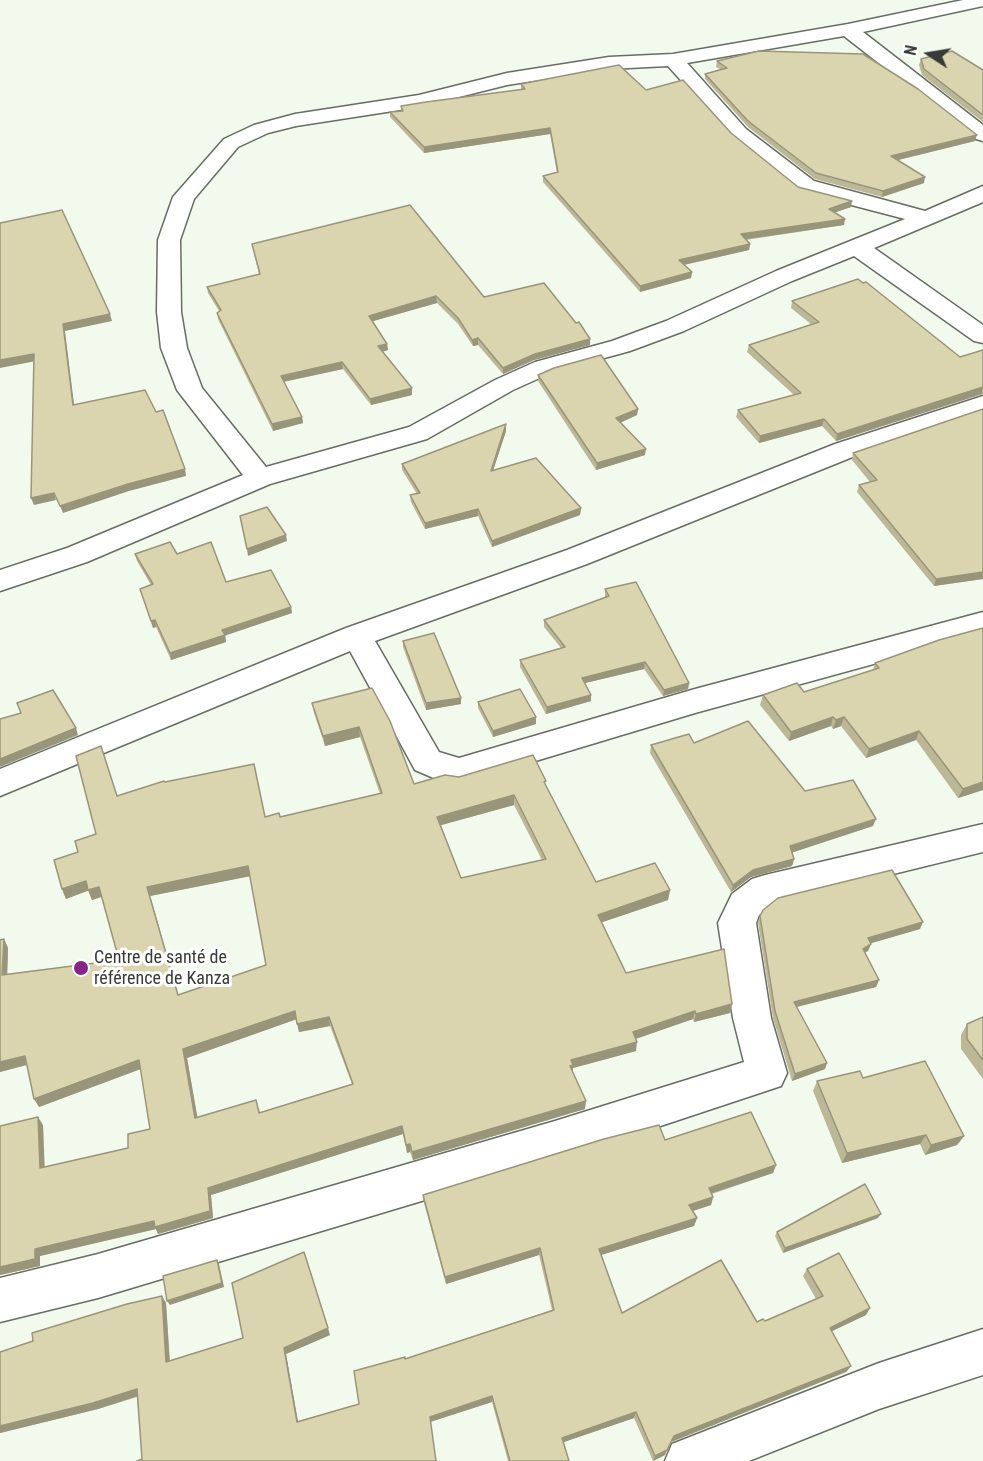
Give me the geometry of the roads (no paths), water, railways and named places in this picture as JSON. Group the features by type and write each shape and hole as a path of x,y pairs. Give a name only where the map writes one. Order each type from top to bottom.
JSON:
{"street":[{"path":"260,478 190,390 174,348 169,312 169,240 184,197 231,143 261,129 295,120 419,101 507,79 609,63 672,60 848,30 983,2"},
{"path":"848,30 983,135"},
{"path":"672,60 739,133 806,186 925,218"},
{"path":"0,581 77,555 260,478 418,433 504,385 544,367 621,346 675,326 784,276 965,203 983,193"},
{"path":"857,247 983,336"},
{"path":"0,783 357,636 577,557 845,450 983,404"},
{"path":"357,636 427,761 443,769 459,771 695,701 983,623"},
{"path":"0,1300 109,1272 555,1141 767,1073 752,1018 748,982 740,947 737,923 745,904 765,890 983,838"},
{"path":"689,1461 879,1386 983,1352"}],"place":[{"name":"Centre de santé de référence de Kanza","path":"81,968"}]}
